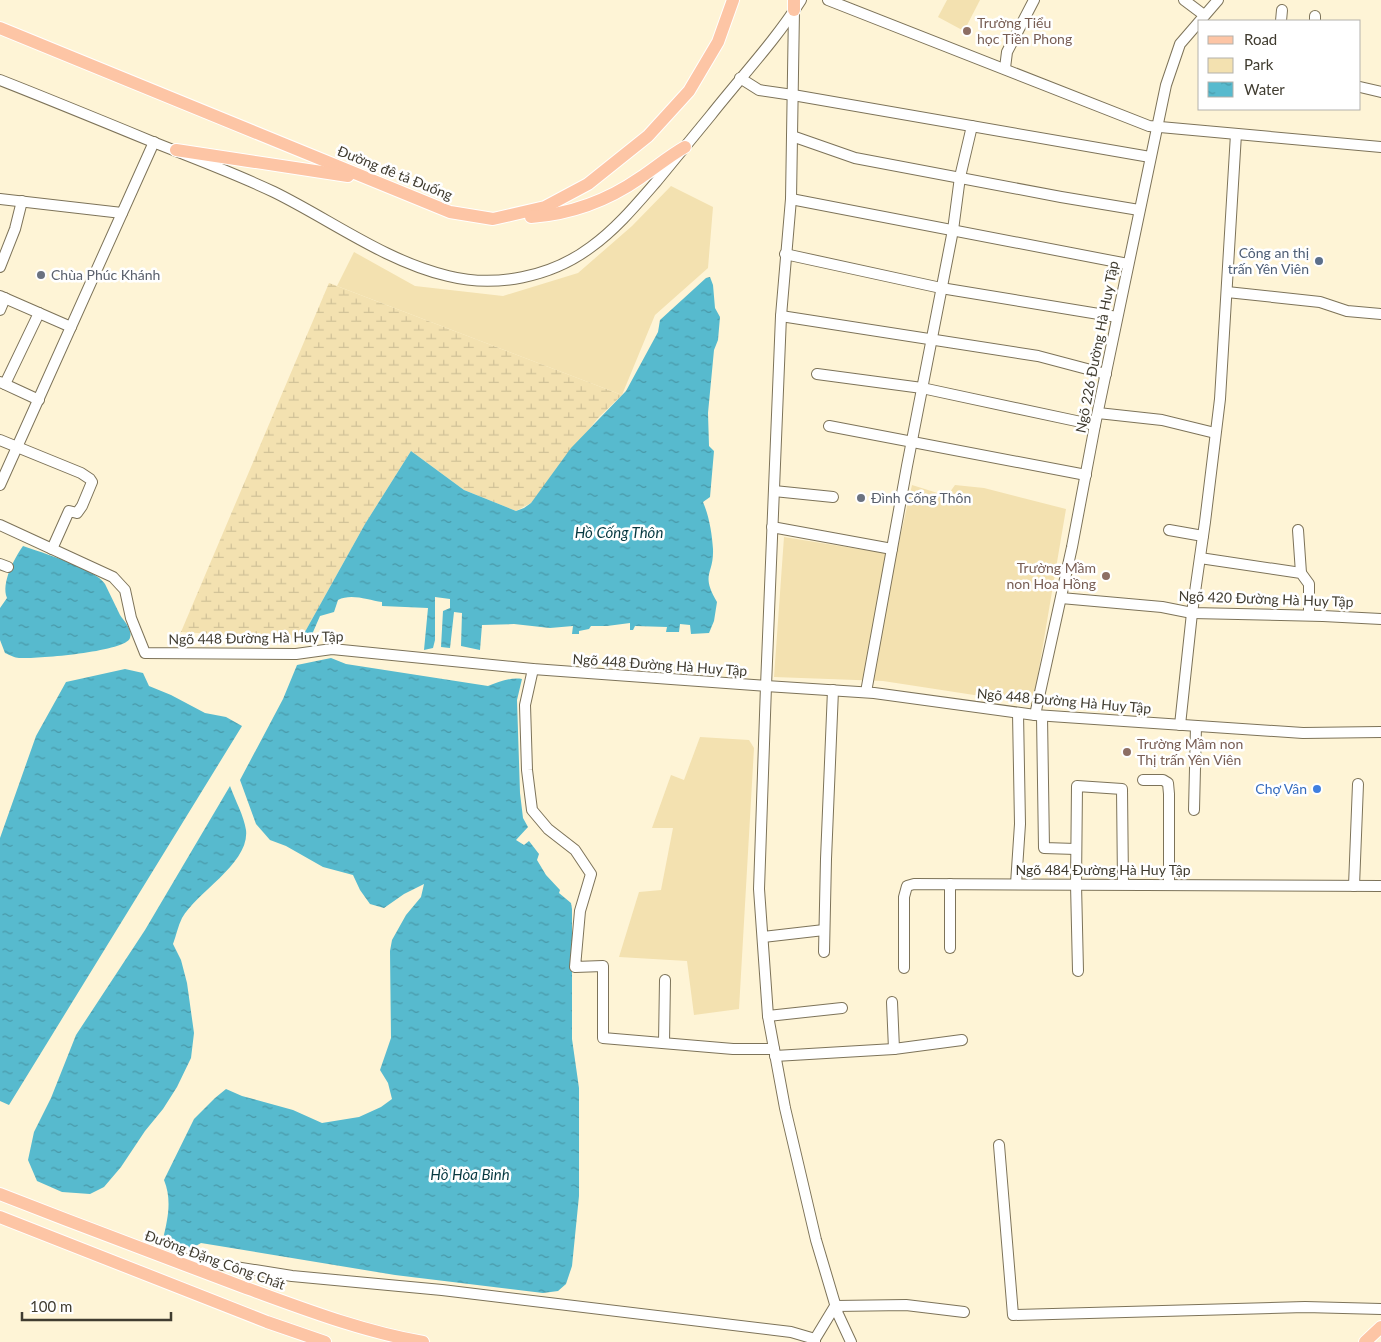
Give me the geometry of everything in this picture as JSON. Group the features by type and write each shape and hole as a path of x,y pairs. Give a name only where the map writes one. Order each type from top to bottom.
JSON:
{"main road":[{"name":"Đường đê tả Đuống","path":"0,28 450,212 494,219 545,207 588,184 648,136 688,91 718,42 733,0"},
{"path":"494,219 556,214 586,206 620,190 685,147"},
{"path":"176,150 370,180"},
{"name":"Đường Đặng Công Chất","path":"0,1194 153,1254 332,1320 369,1331 423,1342"},
{"path":"0,1218 267,1322 325,1342"},
{"path":"1365,1342 1381,1327"}],"street":[{"path":"828,0 1149,126 1381,147"},
{"path":"1005,68 1007,52 1034,0"},
{"path":"1184,0 1204,15"},
{"name":"Ngõ 226 Đường Hà Huy Tập","path":"1200,20 1218,0"},
{"path":"0,80 243,178 293,202 406,262 449,276 484,281 526,276 557,266 590,248 631,211 685,147 796,3"},
{"path":"796,3 791,199 781,316 759,889 768,1016 785,1108 816,1240 836,1306 850,1342"},
{"path":"1281,20 1282,10"},
{"name":"Ngõ 226 Đường Hà Huy Tập","path":"1076,849 1044,848 1039,715 1095,425 1156,127 1166,84 1180,44 1198,22"},
{"path":"740,78 759,90 1150,157"},
{"path":"1361,87 1381,92"},
{"path":"866,692 911,442 953,230 960,177 972,126"},
{"path":"1180,725 1192,613 1220,399 1236,134"},
{"path":"792,136 855,158 1139,210"},
{"path":"0,485 154,142"},
{"path":"0,199 122,214"},
{"path":"791,199 1128,264"},
{"path":"0,267 16,229 22,201"},
{"path":"785,254 941,288 1117,317"},
{"path":"1227,292 1320,302 1347,311 1381,314"},
{"path":"0,310 3,297 71,327"},
{"path":"39,313 2,383 39,400"},
{"path":"781,316 1038,356 1106,374"},
{"path":"817,374 922,388 1095,425"},
{"path":"1098,414 1162,420 1215,433"},
{"path":"829,426 1086,475"},
{"path":"0,440 81,473 92,482 77,513 69,511 52,549"},
{"path":"774,491 834,497"},
{"name":"Ngõ 448 Đường Hà Huy Tập","path":"0,525 113,577 125,590 132,618 145,653 296,654 332,649 533,669 866,692 1039,715 1302,733 1381,732"},
{"path":"772,527 892,549"},
{"path":"1169,530 1203,536"},
{"path":"1298,530 1301,573 1309,584 1310,615"},
{"path":"1200,558 1301,573"},
{"name":"Ngõ 420 Đường Hà Huy Tập","path":"1061,598 1162,607 1192,613 1310,615 1381,619"},
{"path":"533,669 525,705 527,770 532,810 548,829 575,850 591,874 580,911 575,967 603,966 603,1038 775,1053 894,1049 962,1040"},
{"path":"824,952 833,690"},
{"path":"1016,884 1020,824 1018,713"},
{"path":"1194,810 1196,726"},
{"path":"1143,780 1163,780 1168,783 1170,794 1169,885"},
{"path":"1354,886 1358,784"},
{"path":"1078,971 1076,884 1077,786 1122,789 1123,884"},
{"name":"Ngõ 484 Đường Hà Huy Tập","path":"904,968 904,896 907,886 914,884 1381,886"},
{"path":"950,884 950,948"},
{"path":"763,937 824,930"},
{"path":"664,1043 665,980"},
{"path":"892,1002 894,1049"},
{"path":"768,1016 842,1008"},
{"path":"998,1145 1013,1315 1304,1307 1381,1309"},
{"path":"153,1254 292,1276 442,1290 791,1332 815,1340 836,1306"},
{"path":"836,1306 906,1305 964,1312"}],"green space":[{"path":"947,0 980,0 964,31 938,17"},
{"path":"671,186 713,207 708,268 655,315 622,395 337,286 354,252 415,286 503,296 578,273 632,226"},
{"path":"329,283 622,395 598,418 531,503 516,511 464,490 411,451 365,524 301,639 181,632"},
{"path":"912,485 947,496 955,485 984,488 1066,509 1033,704 883,681 774,677 784,537 896,555"},
{"path":"700,737 749,740 754,748 739,1009 694,1015 687,961 619,957 639,892 661,890 673,828 652,828 671,775 684,780"}],"water":[{"name":"Hồ Cống Thôn","path":"710,277 713,285 715,308 720,317 718,340 714,350 708,413 709,446 714,451 710,497 703,502 710,525 713,549 709,585 717,602 714,621 709,633 691,634 690,625 680,624 679,632 666,632 667,627 635,626 633,630 630,630 630,623 591,626 589,629 579,631 579,634 572,634 573,626 550,628 514,624 482,625 480,650 461,646 462,613 454,612 450,648 441,647 443,611 450,608 450,599 435,597 435,640 433,648 424,650 428,608 382,606 382,602 348,597 338,600 334,612 320,616 310,639 301,639 365,524 411,451 464,490 516,511 524,508 531,503 571,448 626,391 658,332 660,320 706,278"},
{"path":"23,546 80,567 100,578 129,629 130,638 124,643 113,647 79,654 19,658 5,653 0,640 0,608 7,598 6,585 9,571"},
{"name":"Hồ Hòa Bình","path":"331,658 346,664 488,686 509,679 522,679 517,700 520,793 523,818 528,827 516,840 524,845 529,841 539,854 537,860 546,875 560,890 559,893 571,903 572,909 572,1039 579,1088 579,1196 572,1266 566,1284 558,1291 543,1293 395,1275 201,1243 189,1250 169,1248 163,1239 169,1202 164,1180 194,1119 226,1089 242,1096 293,1110 322,1123 359,1117 381,1107 392,1099 388,1083 380,1070 391,1038 390,951 392,940 406,915 421,897 424,884 404,894 384,908 370,904 360,890 353,875 323,867 286,846 270,840 256,824 240,780 283,699 297,665"},
{"path":"125,669 143,673 149,686 205,713 226,717 242,726 9,1105 0,1101 0,838 36,736 66,682"},
{"path":"230,786 245,825 245,842 240,854 221,877 189,908 179,924 173,944 181,960 187,983 194,1033 191,1058 177,1087 121,1167 104,1187 90,1194 62,1192 37,1181 28,1160 34,1132 51,1098 76,1035 145,930"}],"place":[{"name":"Trường Tiểu học Tiền Phong","path":"967,31"},
{"name":"Công an thị trấn Yên Viên","path":"1319,261"},
{"name":"Chùa Phúc Khánh","path":"41,275"},
{"name":"Đình Cống Thôn","path":"861,498"},
{"name":"Trường Mầm non Hoa Hồng","path":"1106,576"},
{"name":"Trường Mầm non Thị trấn Yên Viên","path":"1127,752"},
{"name":"Chợ Vân","path":"1317,789"}]}
